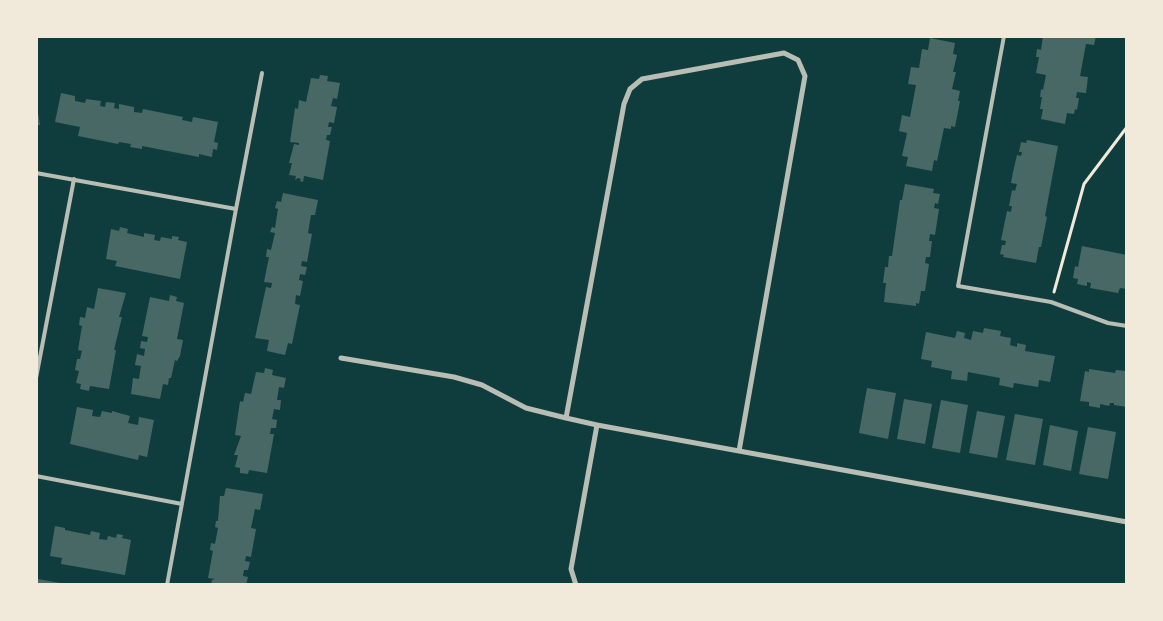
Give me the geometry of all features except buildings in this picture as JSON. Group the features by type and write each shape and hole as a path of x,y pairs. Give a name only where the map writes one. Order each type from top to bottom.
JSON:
{"street":[{"path":"566,418 624,104 630,88 642,79 784,53 798,60 805,76 739,451"},
{"path":"341,358 454,376 482,385 526,408 597,425 1127,522"},
{"path":"576,585 571,569 597,425"}],"lane":[{"path":"1004,36 958,286 1051,302 1108,323 1127,326"},
{"path":"167,585 262,73"},
{"path":"36,173 236,209"},
{"path":"36,378 74,179"},
{"path":"36,476 182,504"}],"path":[{"path":"1051,302 1084,184 1127,127"}]}
